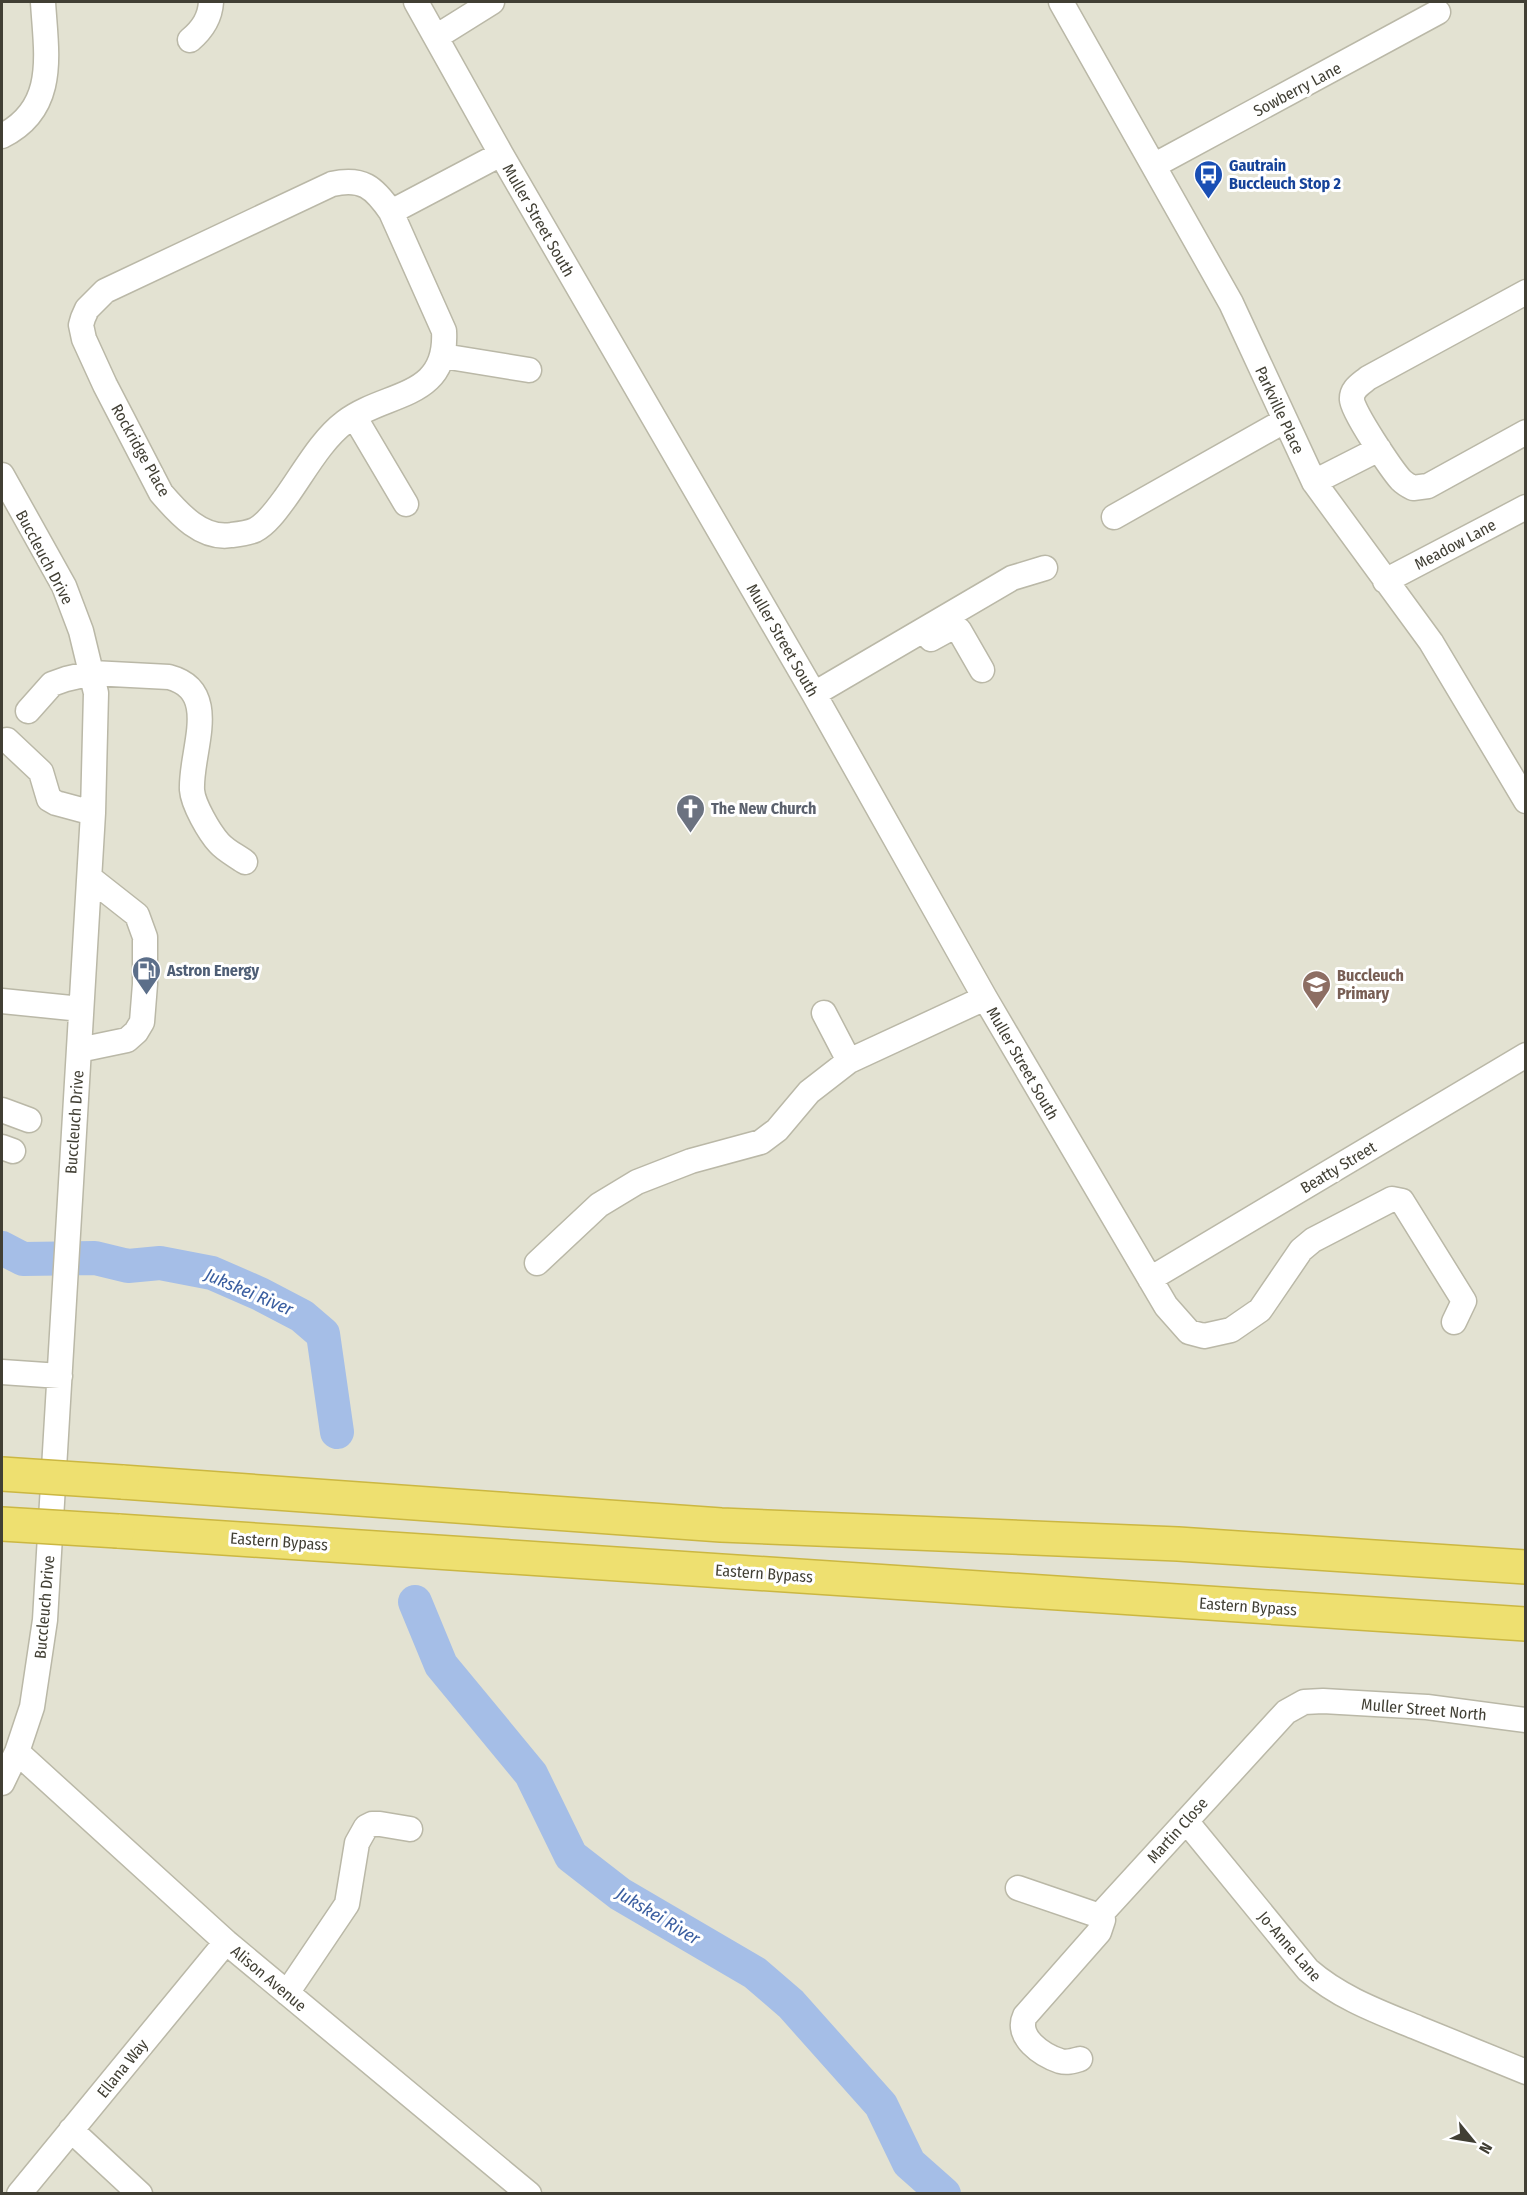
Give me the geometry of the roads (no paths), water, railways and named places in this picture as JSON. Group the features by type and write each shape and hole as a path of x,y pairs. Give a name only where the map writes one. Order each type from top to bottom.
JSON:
{"highway":[{"path":"2,1474 721,1525 1178,1544 1526,1567"},
{"name":"Eastern Bypass","path":"2,1524 1526,1624"}],"street":[{"path":"2,136 10,132 34,110 42,92 46,61 43,2"},
{"path":"190,40 201,31 206,22 211,2"},
{"name":"Muller Street South","path":"416,2 501,154 817,699 985,998 1166,1306 1189,1332 1204,1336 1231,1330 1260,1310 1301,1250 1313,1240 1396,1199 1402,1201 1464,1300 1454,1322"},
{"path":"436,37 492,2"},
{"name":"Parkville Place","path":"1061,2 1231,303 1314,482 1431,642 1526,801"},
{"name":"Sowberry Lane","path":"1155,165 1438,12"},
{"path":"391,212 501,154"},
{"name":"Rockridge Place","path":"346,181 362,184 378,194 391,212 444,331 443,356 437,370 428,381 359,413 334,432 279,506 260,527 251,532 228,536 207,533 189,521 161,493 105,385 84,339 81,325 87,309 105,291 332,184 346,181"},
{"path":"1526,292 1368,378 1355,389 1352,403 1379,449 1401,480 1418,488 1428,486 1526,432"},
{"path":"443,356 529,370"},
{"path":"359,413 411,498"},
{"path":"1114,517 1284,421"},
{"path":"1314,482 1379,449"},
{"name":"Buccleuch Drive","path":"2,475 64,586 81,631 96,693 90,878 45,1620 32,1707 17,1752 2,1783"},
{"name":"Meadow Lane","path":"1385,581 1526,507"},
{"path":"817,699 1012,578 1045,568"},
{"path":"817,699 953,627 959,630 982,670"},
{"path":"28,711 52,684 92,673 169,677 181,680 195,692 201,714 192,791 202,817 220,844 245,862"},
{"path":"7,740 41,772 49,799 93,813"},
{"path":"79,1050 127,1040 136,1032 142,1022 145,984 145,937 137,915 90,878"},
{"path":"537,1263 598,1205 637,1182 691,1161 761,1142 777,1130 809,1092 849,1061 985,998"},
{"path":"2,1001 81,1009"},
{"path":"824,1013 849,1061"},
{"name":"Beatty Street","path":"1150,1279 1526,1055"},
{"path":"2,1110 29,1120"},
{"path":"2,1372 60,1376"},
{"name":"Muller Street North","path":"1323,1701 1427,1707 1526,1720"},
{"name":"Martin Close","path":"1102,1913 1286,1712 1304,1702 1323,1701"},
{"name":"Alison Avenue","path":"17,1752 226,1942 530,2193"},
{"name":"Jo-Anne Lane","path":"1186,1821 1308,1970 1324,1984 1347,1998 1376,2011 1526,2072"},
{"path":"287,1993 347,1904 357,1843 366,1827 380,1824 410,1829"},
{"path":"1018,1888 1094,1914 1102,1913 1103,1920 1099,1932 1021,2023 1022,2032 1027,2039 1043,2052 1060,2061 1080,2060"},
{"name":"Ellana Way","path":"19,2193 226,1942"},
{"path":"71,2130 140,2193"}],"waterway":[{"name":"Jukskei River","path":"2,1248 23,1259 95,1258 128,1266 160,1263 212,1273 302,1316 323,1334 337,1432"},
{"name":"Jukskei River","path":"415,1602 441,1665 531,1774 571,1856 620,1894 755,1973 791,2004 881,2105 909,2163 944,2194"}],"place":[{"name":"Gautrain Buccleuch Stop 2","path":"1208,200"},
{"name":"The New Church","path":"690,834"},
{"name":"Astron Energy","path":"146,996"},
{"name":"Buccleuch Primary","path":"1316,1010"}]}
